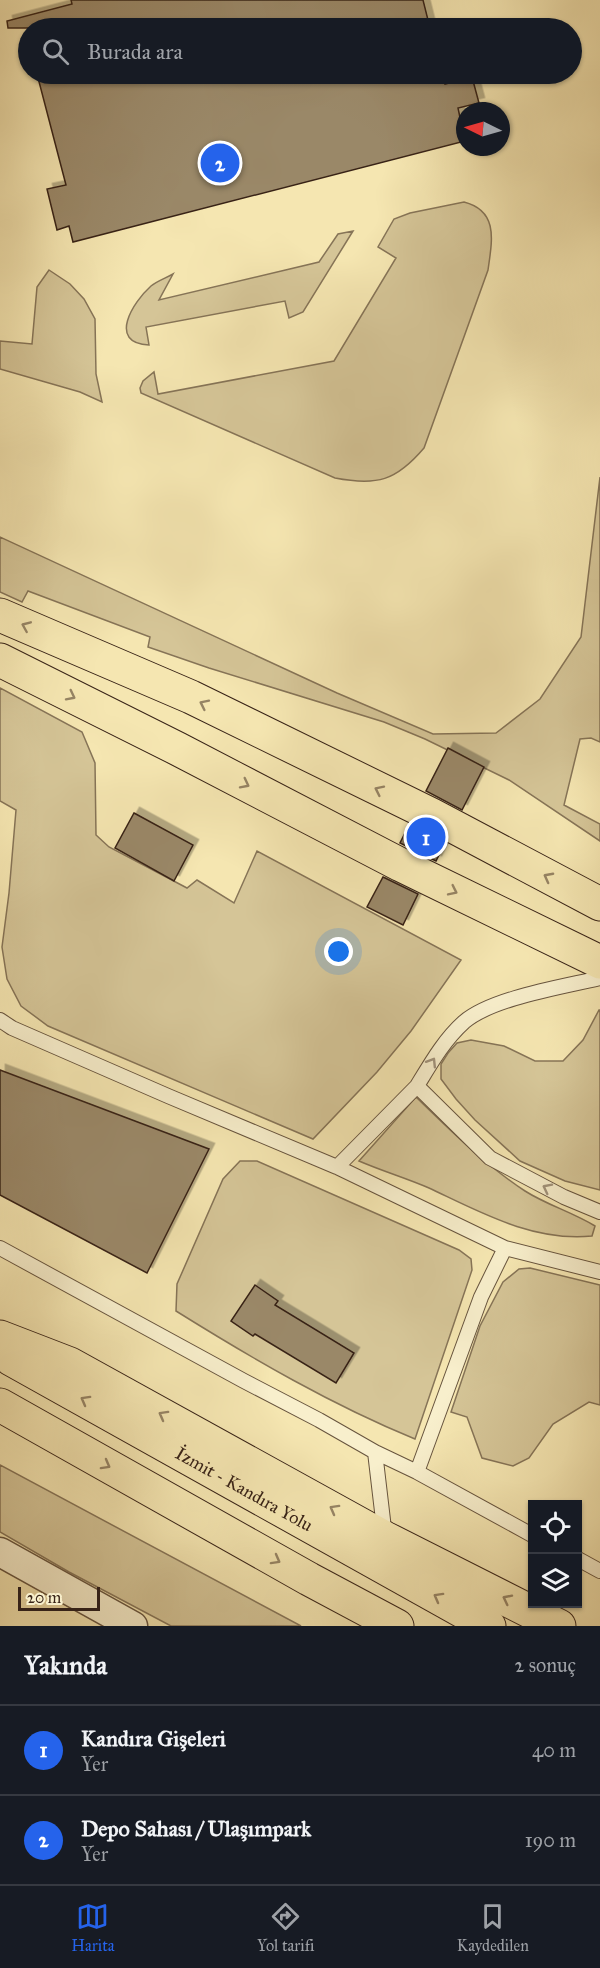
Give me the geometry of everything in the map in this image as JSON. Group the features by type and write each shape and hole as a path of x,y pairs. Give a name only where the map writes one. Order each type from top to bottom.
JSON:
{"highway":[{"path":"0,615 191,698 432,815 600,904"},
{"path":"0,660 401,865 600,962"},
{"path":"0,1337 70,1364 385,1538 558,1624"},
{"name":"İzmit - Kandıra Yolu","path":"0,1353 489,1626"},
{"path":"0,1405 397,1626"},
{"path":"309,1579 370,1626"}],"street":[{"path":"0,1552 133,1626"}],"lane":[{"path":"337,1167 417,1086 449,1037 465,1021 493,1004 600,978"},
{"path":"0,1020 12,1028 158,1092 337,1167 505,1248 600,1272"},
{"path":"417,1086 489,1158 564,1197 600,1212"},
{"path":"0,1248 375,1452 528,1532"},
{"path":"417,1472 482,1297 505,1248"},
{"path":"375,1452 385,1538"},
{"path":"582,1561 600,1571"}],"shaded area":[{"path":"464,202 483,212 491,228 488,270 424,448 395,474 374,481 335,478 141,393 140,388 143,381 154,372 158,394 334,361 396,258 378,247 394,219 410,213"},
{"path":"353,231 303,312 289,318 285,301 146,327 149,345 136,343 129,337 126,330 127,321 137,302 151,286 173,274 159,300 319,262 338,234"},
{"path":"49,270 70,284 84,299 95,319 96,374 102,402 80,392 0,369 0,341 32,344 37,287"},
{"path":"600,477 600,742 591,738 580,739 564,805 600,824 600,841 509,780 425,739 384,722 148,647 150,637 28,591 22,602 0,592 0,537 337,693 433,734 496,733 540,699 581,637"},
{"path":"0,688 82,732 95,763 96,835 109,847 187,888 197,880 234,903 257,851 461,960 411,1031 377,1072 313,1139 48,1026 21,1006 7,979 2,947 16,810 0,801"},
{"path":"599,1010 600,1190 565,1181 520,1161 475,1120 441,1079 441,1064 448,1053 457,1043 471,1040 504,1046 535,1061 563,1061 583,1040"},
{"path":"416,1097 468,1146 510,1181 533,1196 595,1226 592,1236 570,1237 528,1230 359,1161"},
{"path":"240,1161 257,1161 459,1250 471,1259 472,1270 415,1439 293,1380 176,1311 177,1284 223,1179"},
{"path":"530,1268 600,1285 600,1405 589,1402 553,1424 529,1458 513,1466 482,1458 467,1417 451,1412 480,1326 503,1282 519,1269"},
{"path":"0,1465 301,1626 171,1626 69,1572 0,1532"}],"building":[{"path":"71,0 423,0 428,18 18,18 72,4"},
{"path":"18,18 18,28 8,28 7,21"},
{"path":"40,84 474,84 479,102 456,102 456,143 73,242 69,226 57,230 47,189 66,185"},
{"path":"448,748 484,767 462,810 426,791"},
{"path":"134,813 193,845 174,881 115,848"},
{"path":"409,825 445,843 436,861 400,843"},
{"path":"383,877 418,894 403,925 367,907"},
{"path":"0,1070 209,1149 147,1273 0,1195"},
{"path":"255,1285 278,1301 275,1305 354,1353 336,1383 231,1321"}],"place":[{"name":"Depo Sahası / Ulaşımpark","path":"220,163"},
{"name":"Kandıra Gişeleri","path":"426,837"}]}
